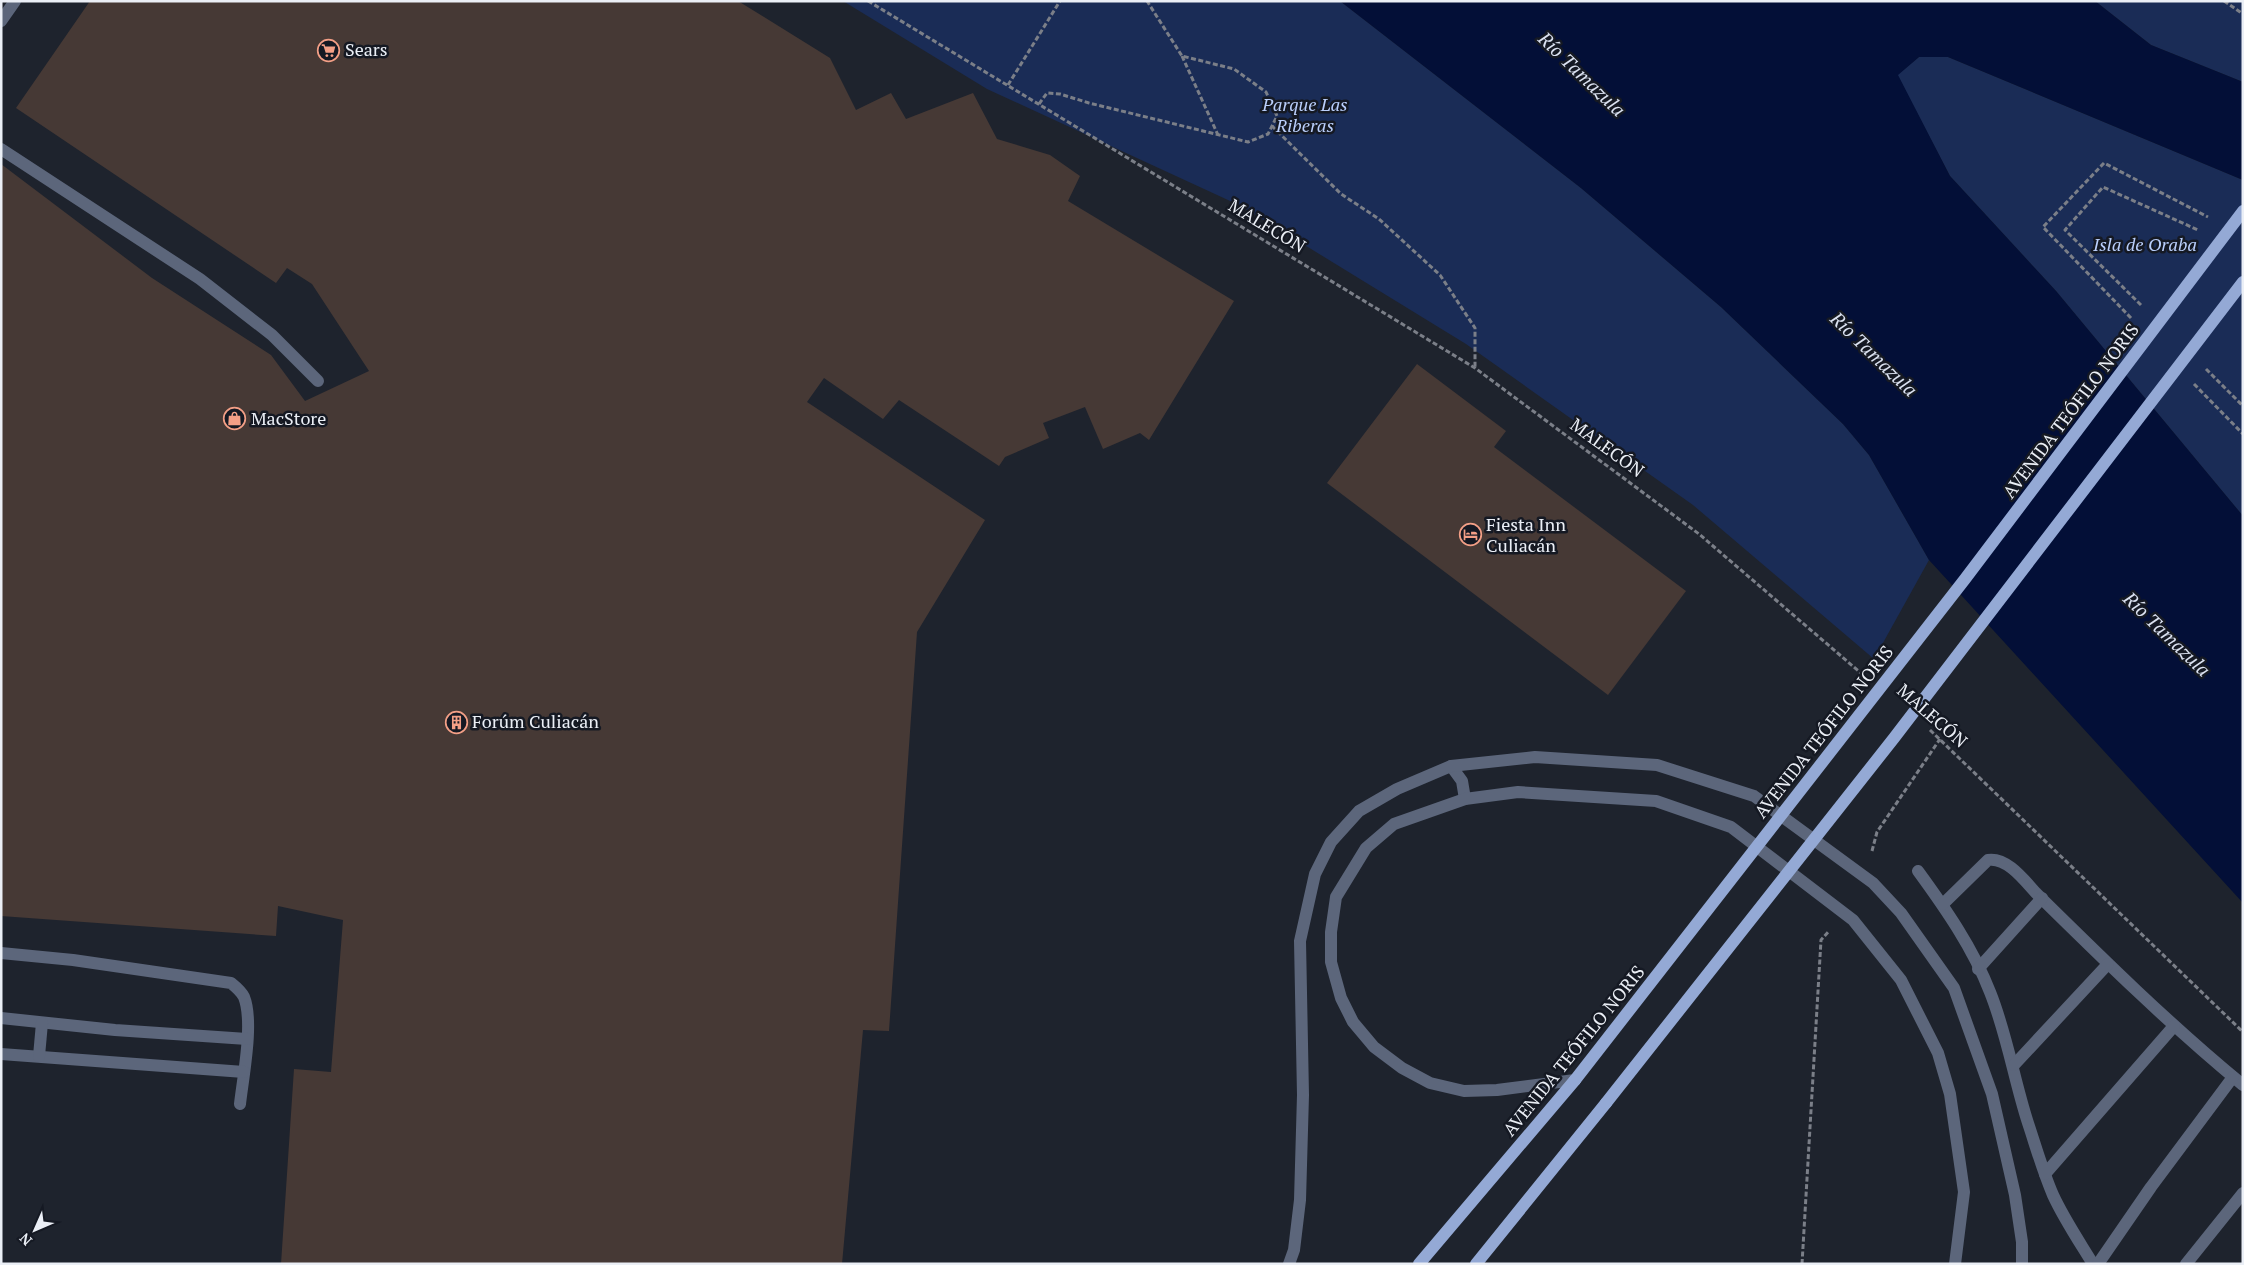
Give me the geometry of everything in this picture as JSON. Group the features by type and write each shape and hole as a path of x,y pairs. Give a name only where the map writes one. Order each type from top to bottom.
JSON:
{"main road":[{"name":"AVENIDA TEÓFILO NORIS","path":"1419,1264 1575,1080 1965,579 2243,211"},
{"path":"1476,1264 1606,1103 1894,738 2243,282"}],"lane":[{"path":"1,21 16,1"},
{"path":"1,149 200,280 272,335 318,381"},
{"path":"1289,1264 1294,1250 1300,1200 1303,1095 1300,940 1315,874 1332,842 1359,811 1397,789 1450,766 1536,756 1657,765 1754,796 1873,883 1901,913 1954,988 1992,1094 2014,1195 2022,1242 2022,1264"},
{"path":"1450,766 1462,781 1465,799"},
{"path":"1575,1080 1497,1090 1464,1091 1430,1083 1402,1068 1374,1047 1353,1022 1341,998 1331,962 1330,932 1336,897 1366,848 1394,824 1465,799 1518,792 1656,801 1732,827 1853,920 1901,980 1938,1053 1950,1094 1964,1192 1955,1264"},
{"path":"1942,904 1988,860 1994,859 2014,871 2174,1026 2238,1081 2151,1188 2098,1264"},
{"path":"1918,871 1942,904 1990,991 2014,1065 2027,1121 2045,1174 2066,1220 2094,1264"},
{"path":"1978,969 2042,898"},
{"path":"1,953 73,960 231,983 238,988 244,997 247,1039 240,1104"},
{"path":"2014,1065 2108,964"},
{"path":"1,1018 247,1039"},
{"path":"39,1056 42,1023"},
{"path":"2045,1174 2174,1026"},
{"path":"1,1054 244,1072"},
{"path":"2186,1264 2243,1193"}],"path":[{"name":"MALECÓN","path":"868,1 1475,368 1699,534 1868,679"},
{"path":"1008,85 1060,1"},
{"path":"1147,1 1182,56 1219,135"},
{"path":"2224,1 2243,14"},
{"path":"1039,104 1047,94 1060,94 1089,103 1248,142 1268,134 1277,116 1266,92 1234,69 1182,56"},
{"path":"1272,126 1341,194 1379,219 1440,275 1475,328 1475,368"},
{"path":"2136,324 2043,227 2104,164 2211,218"},
{"path":"2143,307 2065,230 2102,187 2199,231"},
{"path":"2200,364 2243,406"},
{"path":"2188,378 2243,434"},
{"name":"MALECÓN","path":"1926,727 2048,847 2243,1032"},
{"path":"1869,860 1877,832 1940,739"},
{"path":"1802,1264 1821,940 1834,926"}],"green space":[{"name":"Parque Las Riberas","path":"843,1 1340,1 1581,188 1721,307 1843,424 1869,455 1929,560 1874,659 1693,505 1466,344 1241,206 987,89"},
{"path":"2095,1 2243,1 2243,82 2151,45"},
{"name":"Isla de Oraba","path":"1919,57 1948,57 2243,180 2243,516 2056,291 1950,176 1897,75"}],"water":[{"name":"Río Tamazula","path":"1340,1 2095,1 2151,45 2243,82 2243,180 1948,57 1919,57 1898,75 1950,176 2056,291 2243,516 2243,903 1929,560 1869,455 1843,424 1721,307 1581,188"}],"building":[{"name":"Forúm Culiacán","path":"90,1 738,1 830,58 856,110 891,93 906,119 973,93 997,139 1050,155 1080,176 1068,201 1234,301 1149,440 1140,433 1103,449 1085,407 1043,423 1049,438 1005,457 999,466 899,400 883,419 824,378 807,402 985,520 917,632 889,1031 863,1030 842,1264 281,1264 294,1069 331,1072 343,920 278,906 276,936 1,916 1,164 152,278 271,355 305,401 369,371 312,284 287,268 276,283 16,108"},
{"path":"1417,364 1506,431 1494,447 1686,591 1608,695 1327,483"}],"place":[{"name":"Sears","path":"329,50"},
{"name":"MacStore","path":"235,419"},
{"name":"Fiesta Inn Culiacán","path":"1470,535"},
{"name":"Forúm Culiacán","path":"456,722"}]}
